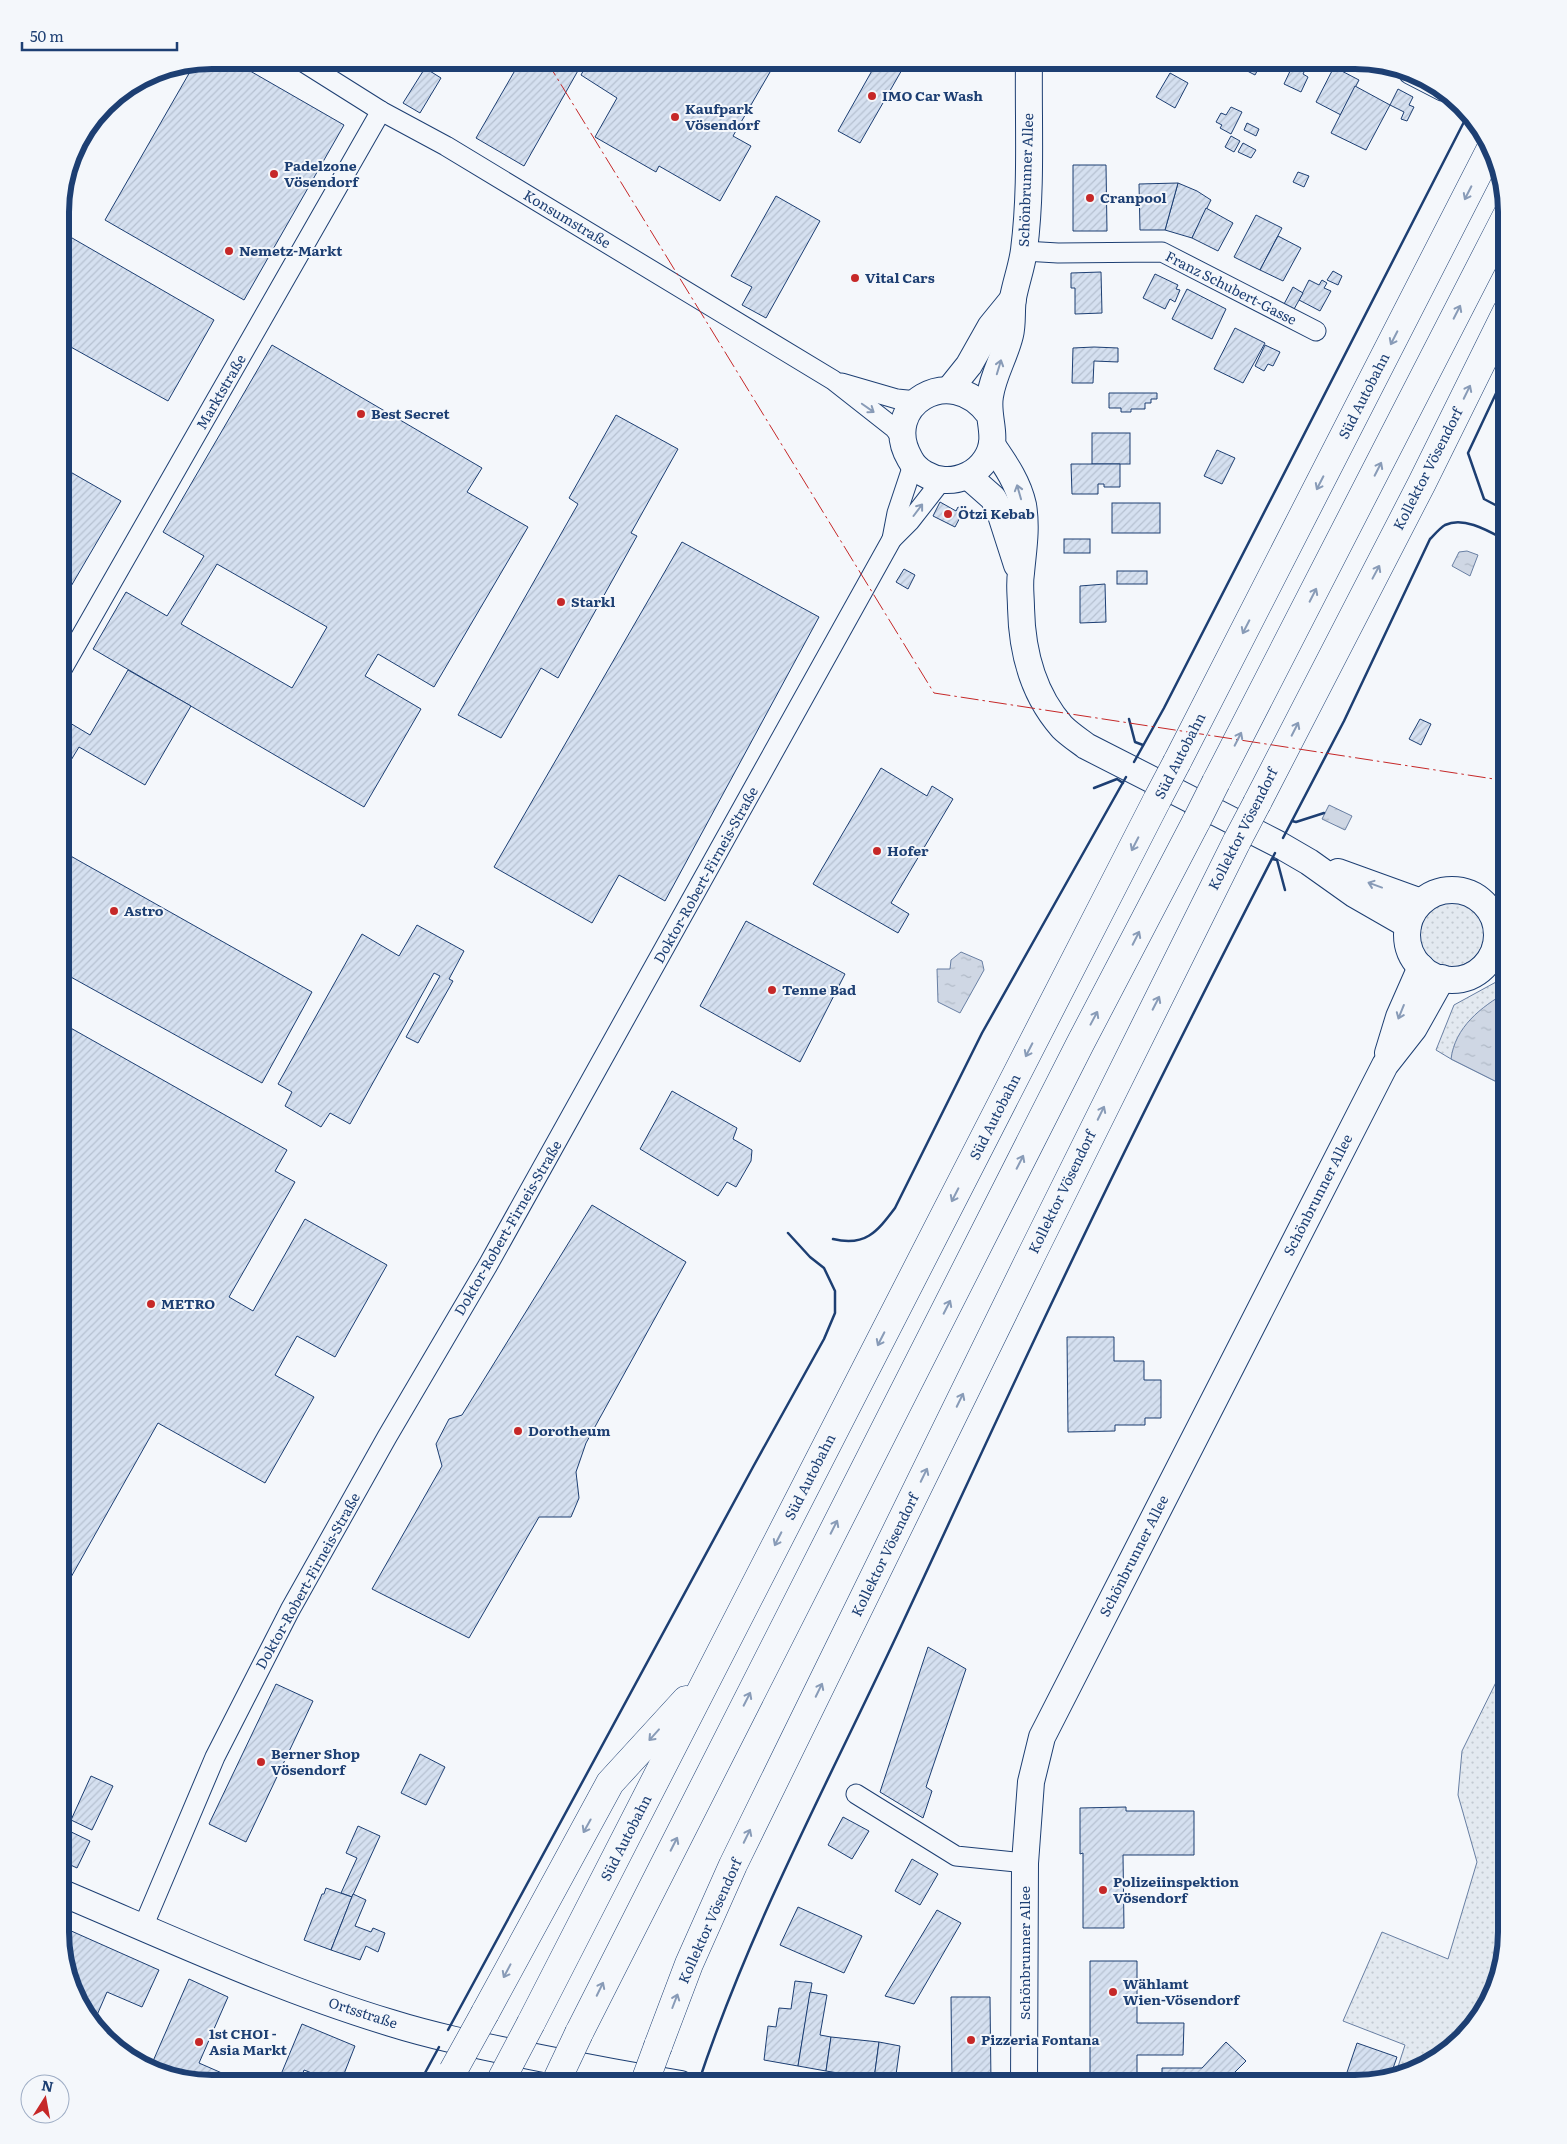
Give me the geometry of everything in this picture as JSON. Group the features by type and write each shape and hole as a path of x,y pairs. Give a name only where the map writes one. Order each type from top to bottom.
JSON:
{"highway":[{"name":"Süd Autobahn","path":"504,2075 1487,156"},
{"path":"559,2075 1080,1044 1498,233"},
{"name":"Kollektor Vösendorf","path":"647,2075 689,1964 733,1866 1032,1252 1237,841 1422,483 1498,330"},
{"path":"450,2075 610,1783 710,1672"},
{"path":"658,2046 663,2075"}],"main road":[{"name":"Schönbrunner Allee","path":"992,445 993,429 989,414 990,397 1010,335 1013,299 1024,251 1029,182 1029,69"},
{"name":"Schönbrunner Allee","path":"949,390 969,365 991,326 1013,299"},
{"path":"989,414 977,399 969,394 949,390 933,392 917,401 906,417 902,438 906,452 913,465 927,475 942,480 968,476 976,471 986,459 992,445"},
{"path":"992,445 1017,483 1023,504 1025,549 1020,575 1021,634 1028,668 1045,704 1063,728 1086,746 1309,862 1354,894 1408,925"},
{"path":"968,476 993,498 999,510 1020,575"},
{"path":"1309,862 1421,902"},
{"path":"1498,926 1488,907 1477,898 1464,892 1438,892 1421,902 1408,925 1409,945 1431,973 1462,978 1479,971 1492,955 1498,940"},
{"name":"Schönbrunner Allee","path":"1024,2075 1025,1863 1031,1782 1042,1738 1385,1065 1414,1028 1431,973"},
{"name":"Ortsstraße","path":"69,1896 237,1967 320,1999 406,2028 484,2047 633,2075"}],"street":[{"name":"Konsumstraße","path":"314,69 381,111 446,146 833,380 894,428 902,438"},
{"name":"Marktstraße","path":"69,658 381,111"},
{"name":"Franz Schubert-Gasse","path":"1024,251 1058,253 1162,252 1316,330"},
{"name":"Konsumstraße","path":"833,380 878,395 917,401"},
{"name":"Doktor-Robert-Firneis-Straße","path":"892,538 897,513 913,465"},
{"name":"Doktor-Robert-Firneis-Straße","path":"143,1928 215,1758 290,1610 387,1437 488,1265 892,538 910,521 942,480"},
{"path":"856,1794 956,1856 1025,1863"}],"shaded area":[{"path":"1451,901 1464,903 1479,916 1482,921 1484,934 1482,947 1469,962 1464,965 1451,967 1438,965 1423,952 1420,947 1418,934 1420,921 1433,906 1438,903"},
{"path":"1498,981 1498,1082 1436,1050 1454,1005"},
{"path":"1498,1678 1498,1932 1497,1951 1493,1969 1479,2004 1456,2033 1427,2056 1398,2068 1405,2045 1343,2021 1382,1932 1448,1959 1477,1862 1458,1795 1462,1751"}],"water":[{"path":"1467,551 1478,555 1470,576 1452,566 1459,552"},
{"path":"1329,805 1352,816 1345,830 1322,819"},
{"path":"961,952 982,961 984,970 960,1013 938,1002 937,969 950,969 951,960"},
{"path":"1498,998 1498,1082 1451,1059 1453,1048 1464,1028 1488,1004"}],"building":[{"path":"247,69 344,125 244,300 105,220 191,70"},
{"path":"424,69 441,78 420,113 403,103"},
{"path":"516,69 579,69 524,166 476,138"},
{"name":"Kaufpark Vösendorf","path":"584,69 772,69 733,136 751,146 720,201 659,166 656,172 595,137 617,98 581,75"},
{"name":"IMO Car Wash","path":"873,69 902,69 860,143 838,131"},
{"path":"1243,69 1258,69 1255,75"},
{"path":"1291,69 1306,69 1303,74 1308,77 1301,92 1284,84"},
{"path":"1333,69 1338,69 1359,80 1341,115 1316,102"},
{"path":"1170,73 1188,83 1175,108 1156,97"},
{"path":"1355,86 1390,105 1366,150 1331,133"},
{"path":"1398,89 1413,97 1409,105 1414,107 1407,121 1401,119 1404,112 1390,105"},
{"path":"1231,107 1242,112 1231,134 1220,128 1222,125 1216,122 1221,113 1226,115"},
{"path":"1247,123 1259,129 1256,136 1244,130"},
{"path":"1231,136 1240,141 1234,152 1225,147"},
{"path":"1243,143 1256,150 1251,158 1238,152"},
{"name":"Cranpool","path":"1073,165 1106,165 1107,231 1073,231"},
{"path":"1298,172 1309,176 1304,187 1293,182"},
{"path":"1178,183 1197,191 1211,200 1192,238 1165,230"},
{"path":"1178,183 1165,230 1140,230 1139,184"},
{"path":"776,196 820,221 766,318 742,305 752,287 731,276"},
{"path":"1206,208 1233,223 1218,251 1192,238"},
{"path":"1256,215 1282,228 1260,270 1234,257"},
{"path":"69,236 214,320 168,401 69,346"},
{"path":"1278,236 1301,248 1283,281 1260,270"},
{"path":"1333,271 1342,276 1338,285 1327,280"},
{"path":"1101,272 1102,313 1075,314 1075,288 1071,288 1071,273"},
{"path":"1155,274 1178,285 1176,289 1180,290 1175,302 1170,299 1165,309 1143,298"},
{"path":"1309,280 1319,285 1322,280 1327,283 1324,288 1331,291 1320,311 1299,300"},
{"path":"1293,287 1303,293 1293,311 1283,306"},
{"path":"1187,289 1226,309 1212,339 1172,319"},
{"path":"1235,328 1265,343 1243,383 1214,369"},
{"path":"272,345 482,468 467,492 528,527 434,687 378,654 365,676 421,709 364,807 93,649 126,592 167,616 204,556 163,532","holes":["217,564 327,627 292,688 181,624"]},
{"path":"1265,345 1280,352 1273,366 1268,364 1264,371 1255,366"},
{"path":"1073,348 1118,348 1118,362 1094,361 1093,383 1072,383"},
{"path":"1109,393 1157,393 1157,399 1151,399 1151,403 1145,403 1145,409 1131,409 1131,412 1121,412 1121,408 1109,408"},
{"name":"Starkl","path":"616,415 678,449 631,533 637,536 558,678 541,668 501,738 458,715 578,504 569,498"},
{"path":"1092,433 1130,433 1130,464 1092,464"},
{"path":"1217,450 1235,458 1222,484 1204,476"},
{"path":"1071,464 1120,464 1120,487 1104,487 1104,484 1098,484 1098,494 1072,494"},
{"path":"69,471 121,501 69,590"},
{"name":"Ötzi Kebab","path":"940,502 956,511 958,507 964,510 955,527 933,516"},
{"path":"1112,503 1160,503 1160,533 1112,533"},
{"path":"1064,539 1090,539 1090,553 1064,553"},
{"path":"682,542 819,617 665,901 619,875 592,923 494,867"},
{"path":"904,569 915,575 908,589 896,582"},
{"path":"1117,571 1147,571 1147,584 1117,584"},
{"path":"1105,584 1106,622 1080,623 1080,586"},
{"path":"128,670 191,706 145,785 79,747 69,763 69,722 90,735"},
{"path":"1420,719 1431,724 1421,745 1409,739"},
{"name":"Hofer","path":"881,768 927,796 932,786 953,799 891,903 909,914 898,933 813,884"},
{"name":"Astro","path":"69,855 312,992 262,1083 69,976"},
{"name":"Tenne Bad","path":"746,921 845,974 800,1062 700,1006"},
{"path":"417,925 464,951 449,979 453,981 418,1043 406,1037 440,976 434,973 350,1124 330,1113 321,1127 285,1106 292,1092 278,1084 362,934 399,956"},
{"name":"METRO","path":"69,1027 287,1150 275,1171 295,1182 229,1297 253,1311 305,1219 387,1265 335,1357 297,1336 275,1375 314,1397 265,1483 158,1423 69,1581"},
{"path":"672,1091 737,1128 733,1139 752,1150 751,1161 736,1187 727,1182 718,1196 640,1149"},
{"name":"Dorotheum","path":"592,1205 686,1262 586,1443 576,1472 579,1498 571,1517 539,1517 469,1638 372,1589 442,1466 436,1444 449,1419 462,1415"},
{"path":"1067,1337 1114,1337 1114,1361 1144,1361 1144,1380 1161,1380 1161,1418 1145,1418 1145,1425 1115,1425 1115,1431 1068,1432"},
{"path":"928,1647 966,1669 926,1787 932,1791 923,1818 880,1792"},
{"name":"Berner Shop Vösendorf","path":"276,1684 313,1701 246,1842 209,1824"},
{"path":"420,1754 445,1767 426,1805 401,1793"},
{"path":"91,1776 113,1786 92,1830 71,1820"},
{"name":"Polizeiinspektion Vösendorf","path":"1126,1807 1126,1811 1194,1811 1194,1855 1123,1855 1124,1928 1083,1928 1083,1853 1080,1854 1080,1808"},
{"path":"843,1817 869,1831 852,1859 828,1845"},
{"path":"358,1826 380,1836 352,1897 341,1893 357,1858 346,1853"},
{"path":"69,1831 90,1841 77,1868 69,1864"},
{"path":"912,1859 938,1874 920,1905 895,1891"},
{"path":"326,1888 352,1897 331,1950 304,1940"},
{"path":"353,1894 366,1900 355,1926 371,1932 373,1928 385,1933 378,1952 366,1946 360,1960 331,1950"},
{"path":"798,1907 862,1936 844,1973 780,1945"},
{"path":"937,1910 961,1923 914,2004 885,1996"},
{"path":"69,1930 159,1970 142,2007 107,1992 96,2017 80,1987 74,1969 70,1951"},
{"name":"Wählamt Wien-Vösendorf","path":"1090,1961 1137,1961 1137,2023 1184,2023 1183,2055 1137,2055 1137,2075 1090,2075"},
{"path":"189,1979 228,1997 199,2063 226,2075 184,2073 152,2063"},
{"path":"795,1981 812,1983 798,2066 764,2060 768,2026 776,2027 779,2008 791,2009"},
{"path":"810,1992 827,1995 820,2035 831,2037 826,2071 798,2066"},
{"name":"Pizzeria Fontana","path":"951,1997 990,1997 991,2075 952,2075"},
{"path":"302,2024 355,2046 344,2075 317,2075 304,2070 302,2075 281,2075"},
{"path":"831,2037 879,2042 875,2075 850,2075 826,2071"},
{"path":"879,2042 900,2046 896,2075 875,2075"},
{"path":"1226,2042 1246,2061 1232,2075 1162,2075 1162,2068 1202,2068"},
{"path":"1357,2043 1397,2057 1392,2070 1374,2074 1346,2075"}],"wall":[{"path":"1134,762 1164,708 1465,120"},
{"path":"1498,389 1468,453 1484,499 1498,506"},
{"path":"1283,838 1344,721 1430,539 1445,525 1461,522 1477,526 1498,536"},
{"path":"1129,719 1135,742 1143,745"},
{"path":"833,1239 854,1241 869,1236 895,1208 982,1033 1126,777"},
{"path":"1094,788 1117,779 1123,783"},
{"path":"1292,821 1296,822 1324,813"},
{"path":"701,2075 742,1966 794,1850 1082,1239 1275,853"},
{"path":"1272,859 1277,860 1285,890"},
{"path":"448,2030 824,1339 835,1313 835,1291 824,1268 810,1257 788,1233"},
{"path":"424,2075 439,2047"}],"power":[{"path":"552,69 934,693 1498,780"}],"place":[{"name":"IMO Car Wash","path":"872,96"},
{"name":"Kaufpark Vösendorf","path":"675,117"},
{"name":"Padelzone Vösendorf","path":"274,174"},
{"name":"Cranpool","path":"1090,198"},
{"name":"Nemetz-Markt","path":"229,251"},
{"name":"Vital Cars","path":"855,278"},
{"name":"Best Secret","path":"361,414"},
{"name":"Ötzi Kebab","path":"948,514"},
{"name":"Starkl","path":"561,602"},
{"name":"Hofer","path":"877,851"},
{"name":"Astro","path":"114,911"},
{"name":"Tenne Bad","path":"772,990"},
{"name":"METRO","path":"151,1304"},
{"name":"Dorotheum","path":"518,1431"},
{"name":"Berner Shop Vösendorf","path":"261,1762"},
{"name":"Polizeiinspektion Vösendorf","path":"1103,1890"},
{"name":"Wählamt Wien-Vösendorf","path":"1113,1992"},
{"name":"Pizzeria Fontana","path":"971,2040"},
{"name":"1st CHOI - Asia Markt","path":"199,2042"}]}
